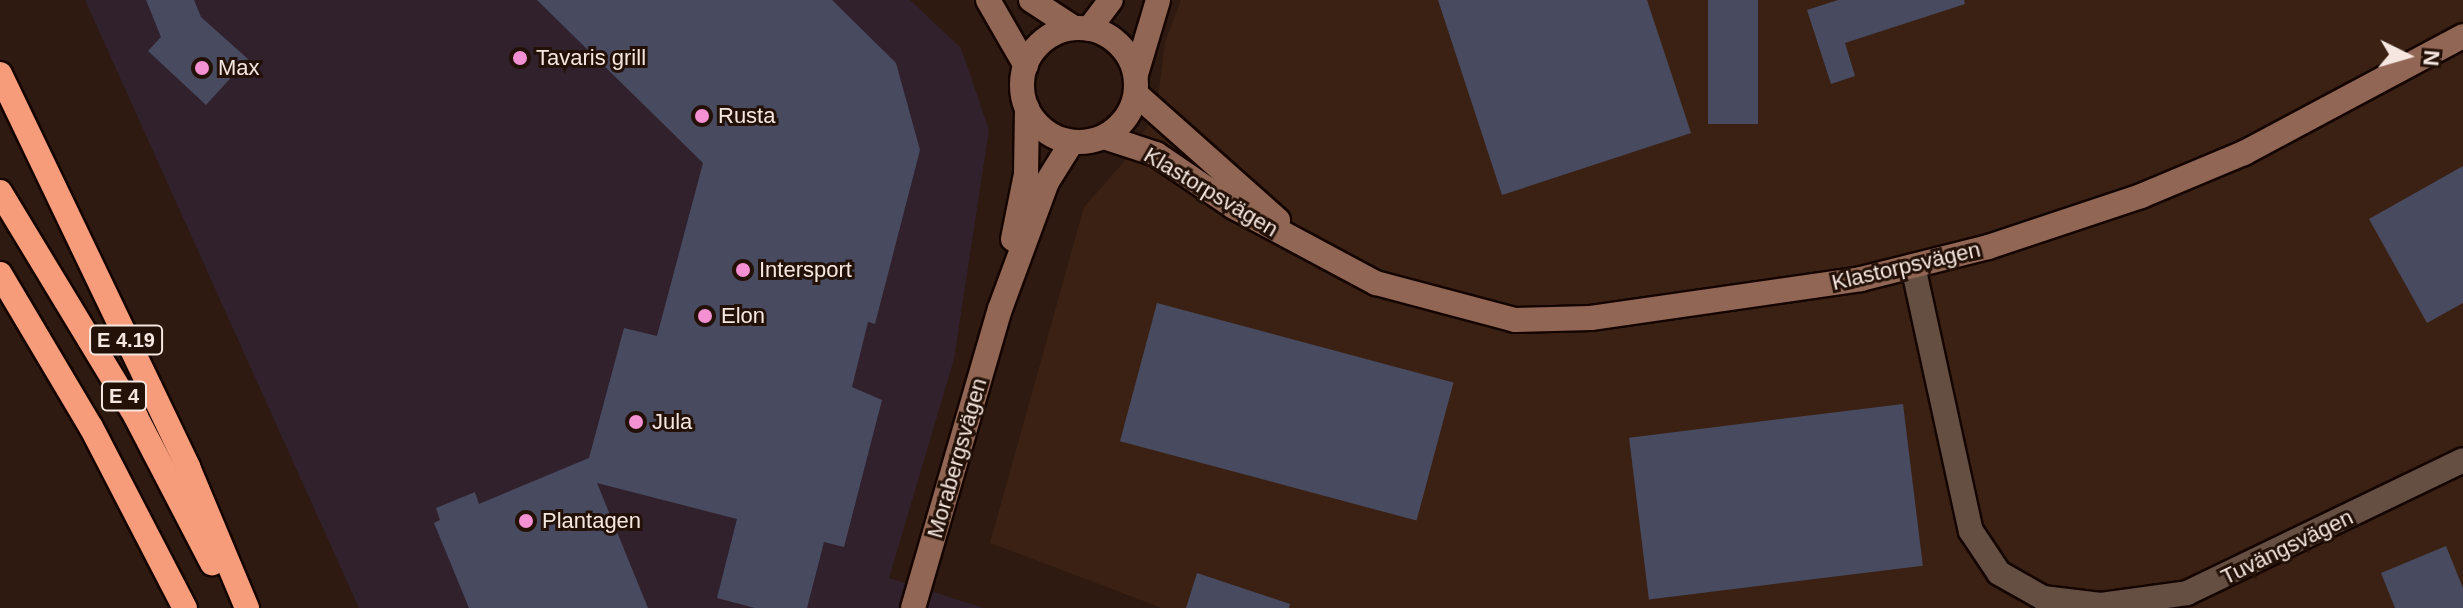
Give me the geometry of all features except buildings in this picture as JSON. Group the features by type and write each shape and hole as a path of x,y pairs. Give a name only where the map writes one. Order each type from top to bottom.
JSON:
{"highway":[{"name":"E 4.19","path":"0,74 188,467 247,608"},
{"name":"E 4","path":"0,192 136,417 234,608"},
{"name":"E 4","path":"0,274 91,427 185,608"}],"street":[{"path":"988,0 1026,66 1027,108 1047,132 1072,142 1104,137 1130,112 1158,0"},
{"path":"1031,0 1082,29 1116,41 1136,84"},
{"path":"1026,66 1044,40 1082,29 1111,0"},
{"name":"Klastorpsvägen","path":"1104,137 1156,154 1316,253 1376,283 1515,320 1591,318 1724,303 1913,266 2154,191 2244,153 2463,36"},
{"name":"Klastorpsvägen","path":"1136,84 1316,253"},
{"name":"Morabergsvägen","path":"1000,309 1026,174 1027,108"},
{"name":"Morabergsvägen","path":"913,608 1000,309 1047,182 1072,142"},
{"name":"Tuvängsvägen","path":"1913,266 1971,531 1999,573 2043,598 2113,604 2187,593 2463,460"}],"shaded area":[{"path":"85,0 910,0 961,48 989,130 954,359 889,578 984,608 359,608"},
{"path":"1181,0 2463,0 2463,608 1162,608 990,543 1084,207 1122,164 1156,113 1165,42"}],"place":[{"name":"Tavaris grill","path":"520,58"},
{"name":"Max","path":"202,68"},
{"name":"Rusta","path":"702,116"},
{"name":"Intersport","path":"743,270"},
{"name":"Elon","path":"705,316"},
{"name":"Jula","path":"636,422"},
{"name":"Plantagen","path":"526,521"}]}
